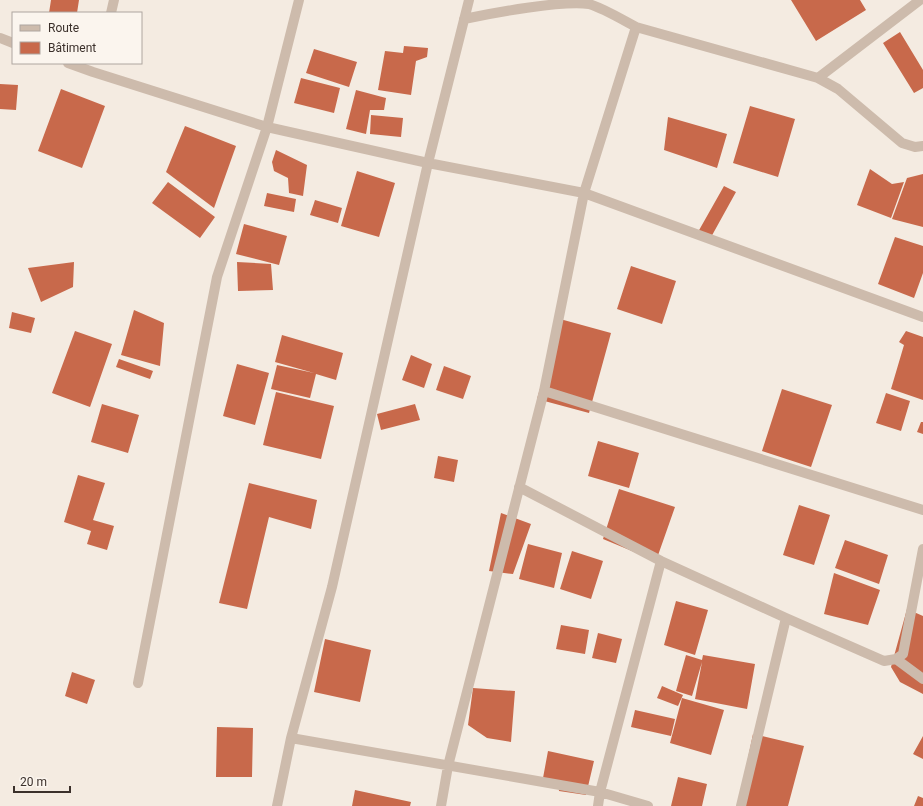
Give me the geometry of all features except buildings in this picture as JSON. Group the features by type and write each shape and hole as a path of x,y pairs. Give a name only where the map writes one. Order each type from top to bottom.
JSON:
{"street":[{"path":"110,12 114,0"},
{"path":"138,683 217,277 267,126 299,0"},
{"path":"277,806 291,738 332,587 428,163 469,0"},
{"path":"818,78 920,0"},
{"path":"464,19 538,5 566,2 588,3 636,27 818,78 838,89 902,143 915,147 923,146"},
{"path":"440,806 448,766 544,391 584,193 636,27"},
{"path":"0,38 12,43"},
{"path":"73,64 95,68 267,126 428,163 584,193 923,317"},
{"path":"544,391 923,510"},
{"path":"519,487 661,561 884,661 896,659 903,654 923,549"},
{"path":"598,806 600,792 661,561"},
{"path":"741,806 786,618"},
{"path":"896,659 923,679"},
{"path":"291,738 600,792 648,806"}]}
